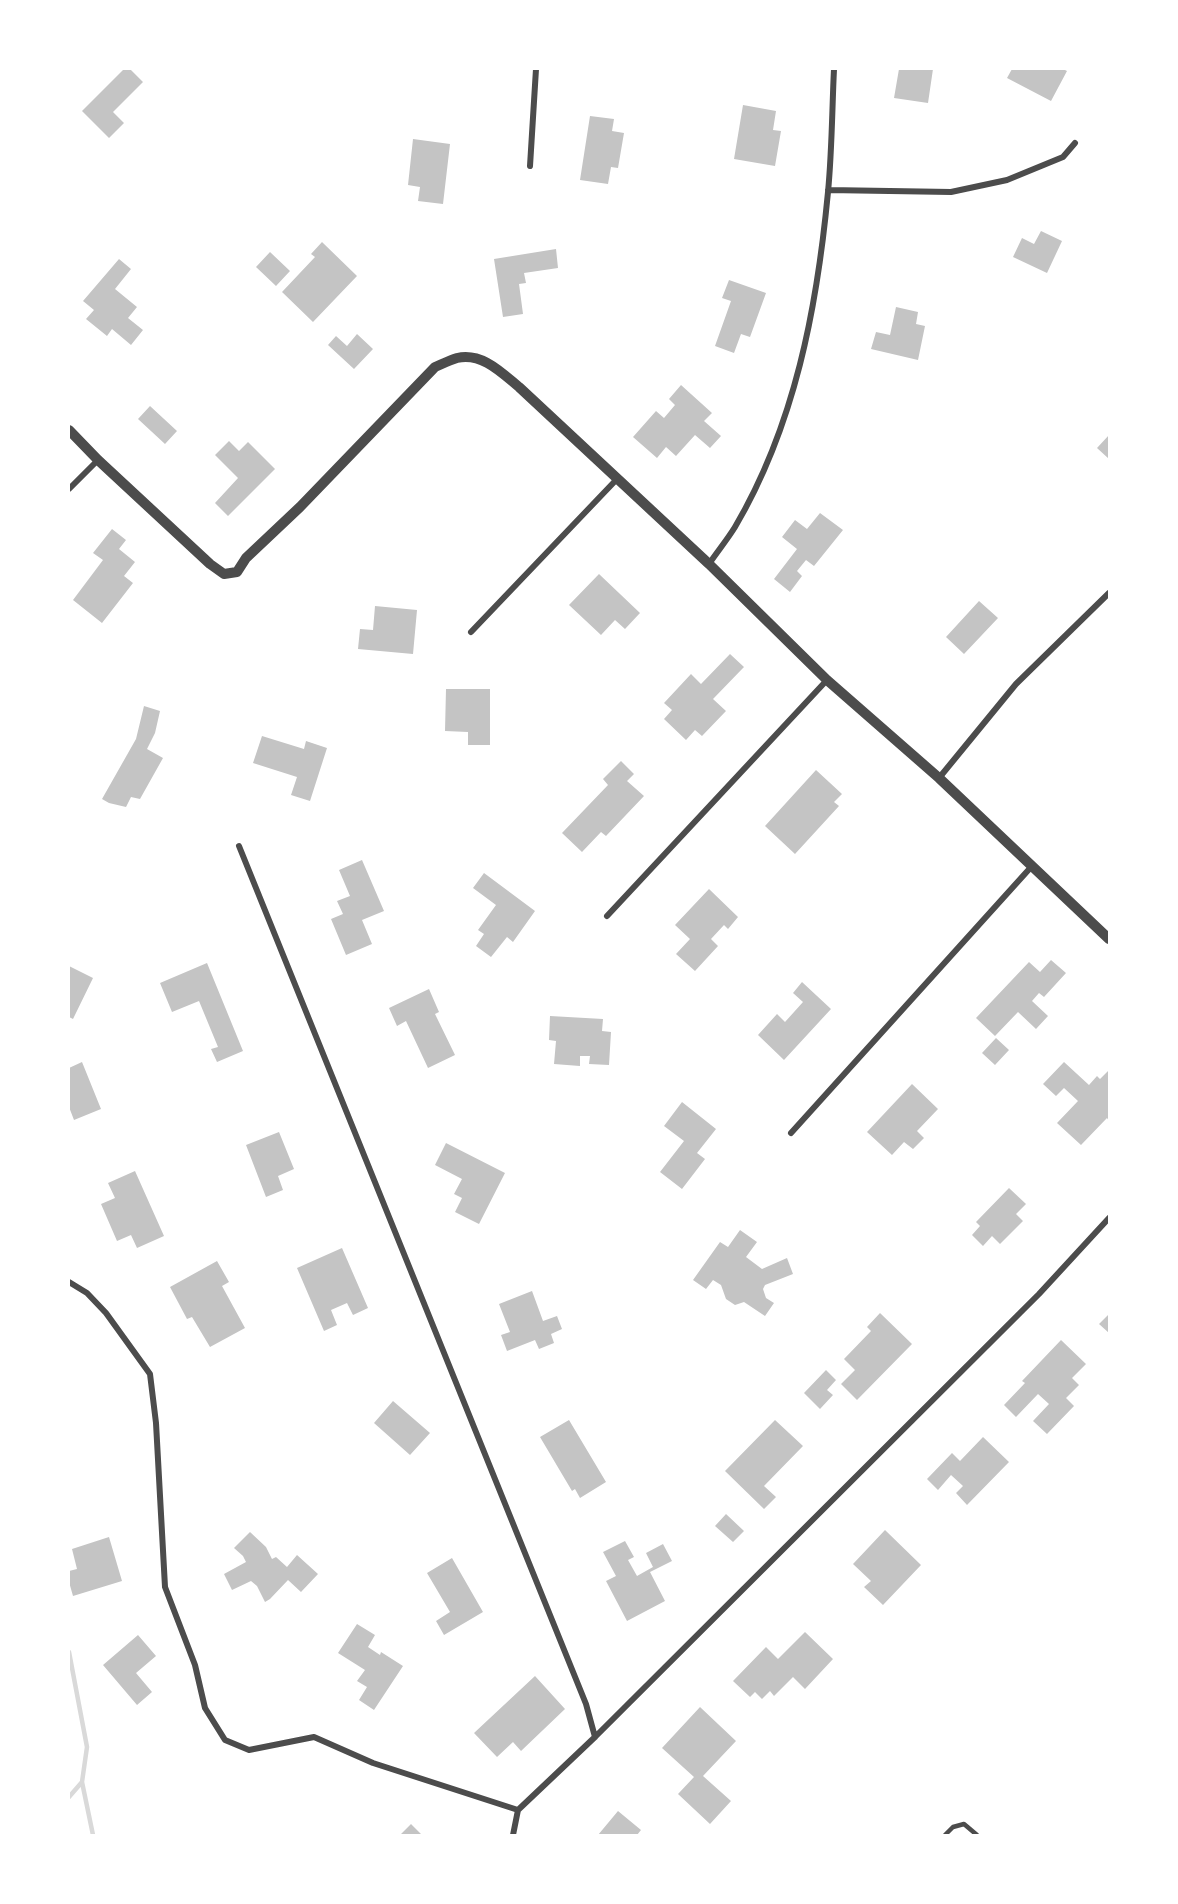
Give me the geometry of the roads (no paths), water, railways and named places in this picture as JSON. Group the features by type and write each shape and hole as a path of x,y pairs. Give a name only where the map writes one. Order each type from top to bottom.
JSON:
{"street":[{"path":"530,166 536,69"},
{"path":"709,564 734,527 759,481 789,405 808,334 818,278 828,190 834,69"},
{"path":"828,190 951,192 1017,176 1063,157 1075,143"},
{"path":"69,430 210,564 224,574 237,572 246,558 300,507 435,367 458,358 474,358 489,363 519,387 617,478 709,564 826,680 939,778 1109,939"},
{"path":"69,489 98,460"},
{"path":"471,632 617,478"},
{"path":"939,778 1016,684 1109,593"},
{"path":"607,916 826,680"},
{"path":"239,846 586,1704 595,1737"},
{"path":"791,1132 1032,866"},
{"path":"513,1835 518,1810 595,1737 1039,1294 1109,1218"},
{"path":"69,1282 87,1293 106,1313 150,1374 156,1423 165,1587 195,1665 205,1708 225,1740 249,1750 314,1737 373,1763 518,1810"}],"lane":[{"path":"945,1835 952,1827 964,1824 977,1835"}],"waterway":[{"path":"69,1652 87,1747 82,1782 69,1797"},
{"path":"82,1782 93,1835"}]}
